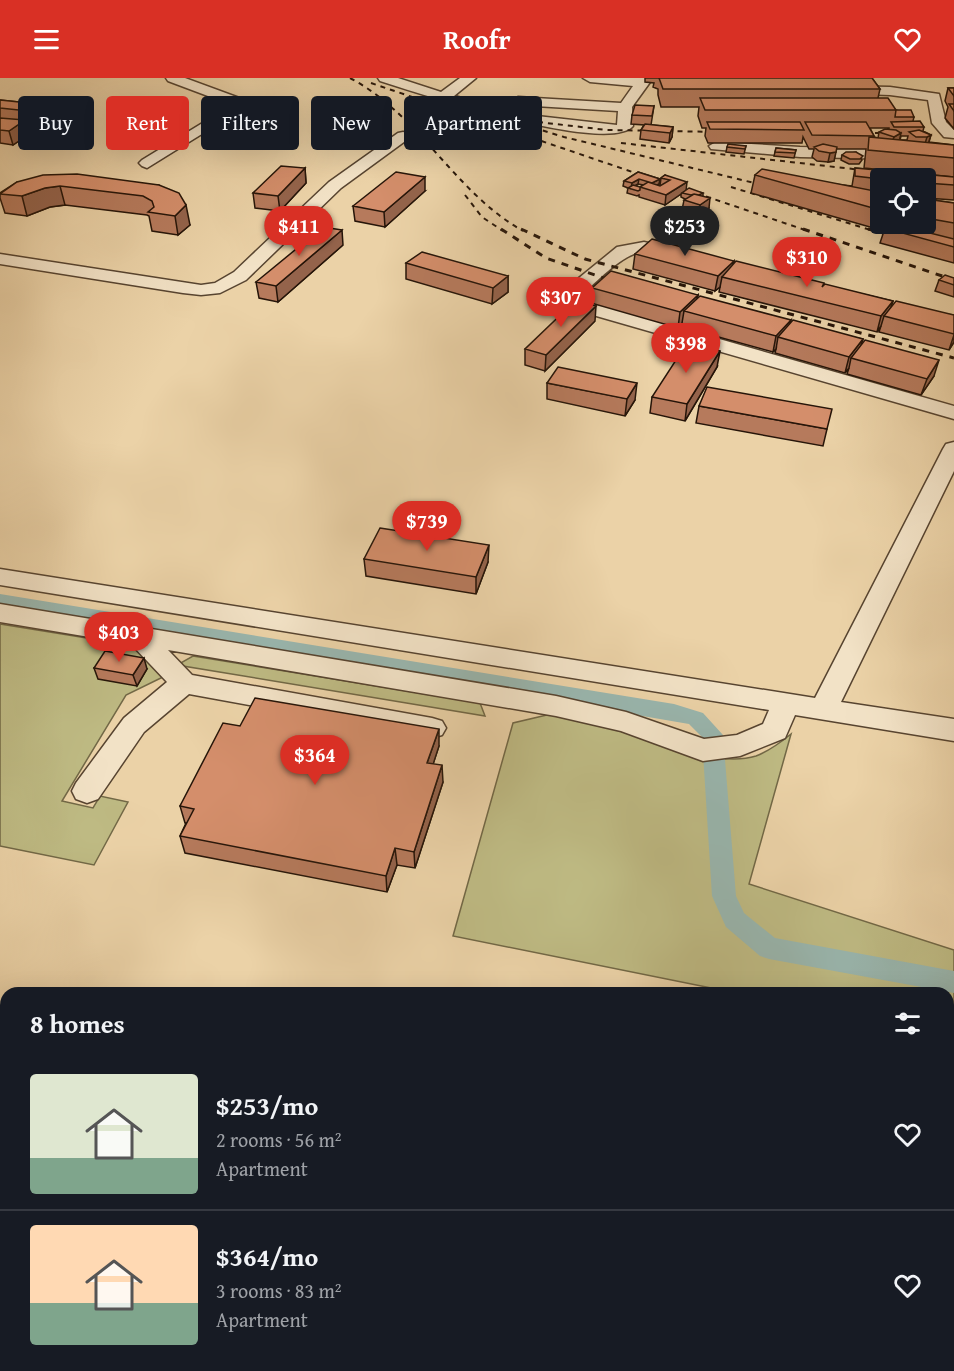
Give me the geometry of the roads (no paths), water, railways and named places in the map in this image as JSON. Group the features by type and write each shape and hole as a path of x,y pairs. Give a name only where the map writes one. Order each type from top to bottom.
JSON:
{"street":[{"path":"147,163 240,106 237,102 173,78"},
{"path":"385,78 447,95 481,109 560,124 619,129 626,126 625,107 644,80"},
{"path":"447,95 469,78"},
{"path":"590,78 644,80"},
{"path":"822,90 937,93 939,123 952,136"},
{"path":"447,95 625,107"},
{"path":"0,259 183,288 201,290 220,288 240,276 335,185 403,136"},
{"path":"716,146 800,152 954,154"},
{"path":"691,258 657,249 633,248 622,251 570,295 569,299 579,305 954,412"},
{"path":"823,710 954,449"},
{"path":"0,577 954,730"},
{"path":"0,614 556,705 626,722 703,750 740,745 775,731 785,704"},
{"path":"140,637 184,683 432,728"},
{"path":"87,791 134,725 184,683"}],"waterway":[{"path":"0,600 674,712 696,718 712,735 724,896 735,920 769,948 954,982"}],"railway":[{"path":"350,78 397,112 477,196 523,231"},
{"path":"371,83 653,179"},
{"path":"542,122 607,130 723,132"},
{"path":"542,130 771,187"},
{"path":"855,133 880,133"},
{"path":"621,143 870,171"},
{"path":"731,187 870,230"},
{"path":"687,190 808,231"},
{"path":"465,195 482,217 503,231"},
{"path":"501,229 546,258 618,283"},
{"path":"521,229 585,259 954,358"},
{"path":"803,229 954,280"},
{"path":"868,229 898,237"}]}
